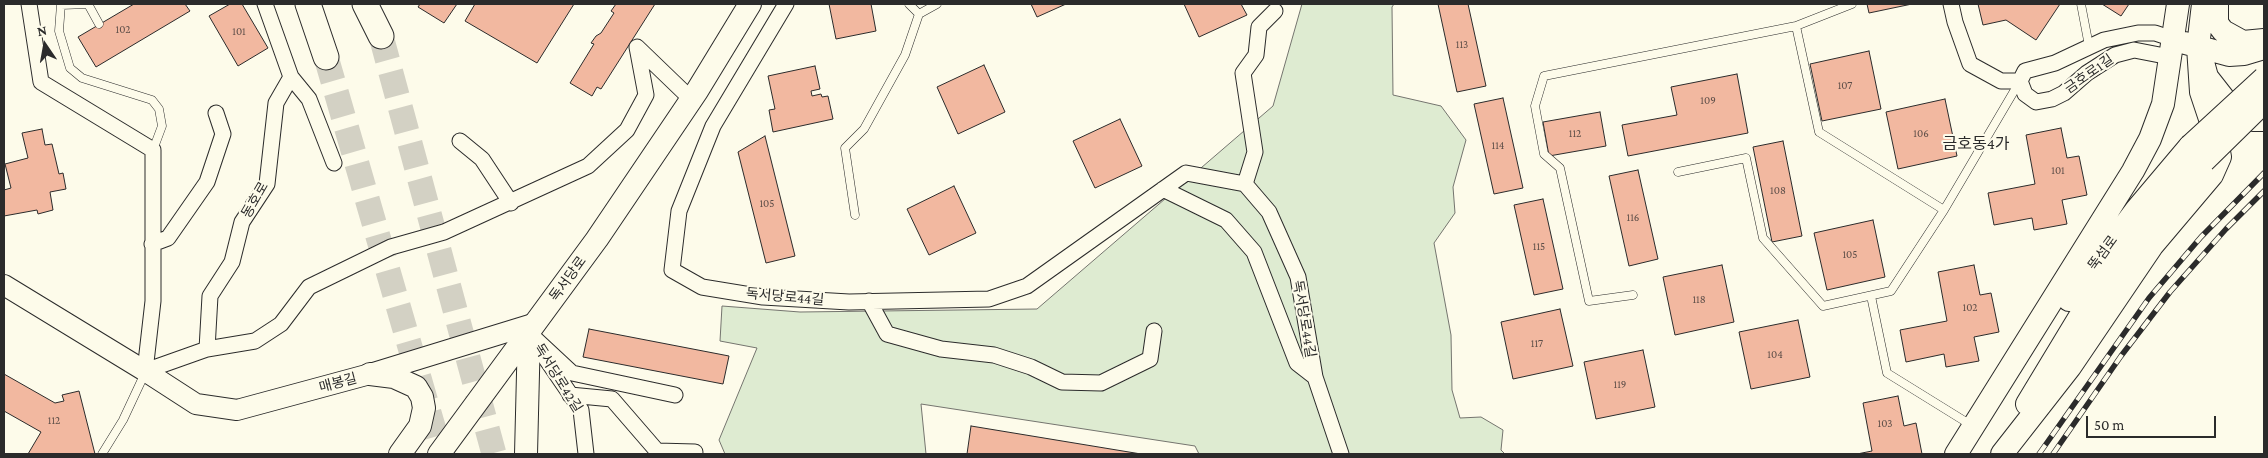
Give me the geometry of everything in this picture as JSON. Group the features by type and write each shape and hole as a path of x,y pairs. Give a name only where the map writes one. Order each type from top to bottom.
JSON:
{"main road":[{"path":"308,4 326,57"},
{"path":"365,4 381,36"},
{"name":"독서당로","path":"439,454 603,231 691,99 750,4"},
{"path":"1956,454 2133,171 2150,139 2163,104 2178,4"},
{"path":"2182,4 2207,77 2225,100 2253,120 2264,120"},
{"path":"2002,454 2070,367 2152,246 2212,175 2220,157 2217,140 2201,92 2198,47 2203,4"},
{"path":"2217,4 2217,23 2223,31 2244,42 2264,40"},
{"path":"2172,48 2198,47 2229,54 2244,54 2264,48"},
{"name":"뚝섬로","path":"1975,454 2068,301 2130,217 2197,154 2264,78"},
{"name":"뚝섬로","path":"1997,454 2071,331 2197,154 2264,102"},
{"path":"530,452 533,328"},
{"path":"370,374 394,377 406,382 416,387 422,396 424,408 420,426 400,454"}],"street":[{"path":"29,4 41,82 153,150 153,302 145,371 207,349 255,341 281,324 309,287 391,247 444,232 512,203 588,166 627,130 646,95 637,47 691,99"},
{"path":"265,4 291,77 310,99 334,163"},
{"name":"독서당로44길","path":"786,4 713,126 678,211 672,270 702,287 763,296 869,301 989,299 1027,286 1186,173 1245,184 1269,212 1298,277 1315,377 1341,454"},
{"path":"1951,4 1955,22 1970,64 2001,81 2020,81"},
{"path":"1245,184 1255,152 1243,72 1256,56 1259,27 1275,11"},
{"name":"금호로1길","path":"2138,33 2155,34 2172,48 2134,50 2115,55 2087,73 2064,93 2052,99 2036,102 2025,94 2020,81 2025,71 2055,63 2104,40 2138,33"},
{"name":"동호로","path":"207,349 210,296 232,262 242,222 267,184 276,103 291,77"},
{"path":"152,244 168,238 207,182 223,134 216,113"},
{"path":"460,142 482,159 512,203"},
{"name":"독서당로44길","path":"1163,189 1226,220 1254,252 1297,363 1315,377"},
{"name":"매봉길","path":"4,285 196,404 237,410 533,328"},
{"path":"869,301 887,334 941,349 994,356 1031,367 1062,382 1101,383 1150,359 1154,331"},
{"path":"533,328 572,373 676,395"},
{"name":"독서당로42길","path":"533,328 570,395 581,410 586,454"},
{"path":"570,395 612,400 657,451 695,452"}],"lane":[{"path":"99,24 88,4 61,4 59,31 70,68 82,78 152,100 159,109 162,126 153,150"},
{"path":"909,4 919,14"},
{"path":"855,215 845,148 864,129 905,54 919,14 937,4"},
{"path":"1633,295 1589,302 1560,168 1544,154 1535,106 1544,76 1796,26 1852,4"},
{"path":"2081,4 2089,46"},
{"path":"1796,26 1819,132 1944,210"},
{"path":"1678,172 1746,158 1763,238 1823,306 1891,291 1944,210 2020,81"},
{"path":"1871,296 1887,372 1974,427"},
{"path":"102,454 123,420 145,371"}],"green space":[{"path":"1302,4 1394,4 1392,7 1393,95 1441,106 1466,140 1453,187 1455,213 1434,243 1451,335 1452,390 1460,418 1481,417 1503,430 1501,450 1505,454 1199,454 1195,446 921,404 926,454 725,454 719,440 757,348 720,341 722,306 800,312 1037,309 1273,106"}],"building":[{"path":"134,4 185,4 190,11 96,67 78,37"},
{"path":"230,4 242,4 268,48 238,66 209,16"},
{"path":"420,4 457,4 444,23 418,7"},
{"path":"475,4 574,4 537,63 465,21"},
{"path":"616,4 655,4 601,89 597,87 592,96 570,83 594,44 591,43 601,33 614,13 611,11"},
{"path":"829,4 871,4 876,31 836,39"},
{"path":"1031,4 1066,4 1037,17"},
{"path":"1184,4 1241,4 1247,15 1199,37"},
{"path":"1438,4 1468,4 1486,86 1457,92"},
{"path":"1867,4 1912,4 1869,13"},
{"path":"1978,4 2060,4 2036,40 2006,20 1983,25"},
{"path":"2102,4 2129,4 2121,16"},
{"path":"1869,51 1881,109 1822,121 1810,64"},
{"path":"984,65 1005,112 958,134 937,87"},
{"path":"815,66 820,89 811,91 812,96 821,94 822,97 828,96 833,119 773,132 769,110 775,109 768,76"},
{"path":"1737,74 1748,133 1628,156 1622,125 1677,115 1671,87"},
{"path":"1503,98 1523,188 1494,194 1474,104"},
{"path":"1945,99 1957,156 1898,169 1886,112"},
{"path":"1600,112 1606,146 1549,156 1543,122"},
{"path":"1120,119 1142,166 1095,188 1073,141"},
{"path":"2061,128 2067,158 2079,156 2087,195 2062,200 2067,224 2034,230 2032,218 1994,225 1988,193 2035,184 2026,135"},
{"path":"42,129 45,145 52,144 59,174 63,173 66,189 50,192 53,210 38,214 37,210 4,216 4,190 11,188 5,164 28,158 22,133"},
{"path":"765,136 795,256 766,263 738,152"},
{"path":"1783,141 1802,236 1772,242 1753,147"},
{"path":"1638,170 1658,259 1629,266 1609,176"},
{"path":"954,186 976,233 929,255 907,209"},
{"path":"1543,199 1563,289 1534,295 1514,205"},
{"path":"1873,220 1885,277 1827,290 1814,233"},
{"path":"1722,265 1734,322 1675,335 1663,277"},
{"path":"1974,265 1980,295 1991,293 1999,332 1974,337 1979,361 1946,367 1944,354 1906,362 1900,330 1947,321 1938,272"},
{"path":"1560,309 1573,366 1513,379 1501,322"},
{"path":"1798,320 1810,377 1751,389 1739,332"},
{"path":"589,329 729,356 723,384 583,357"},
{"path":"1643,350 1655,407 1596,419 1584,362"},
{"path":"4,374 55,403 64,401 62,395 79,391 95,454 28,454 41,432 4,411"},
{"path":"1898,396 1904,426 1916,423 1922,454 1857,454 1872,451 1863,403"},
{"path":"971,426 1141,454 967,454"}],"tunnel":[{"path":"381,36 494,454"},
{"path":"326,57 441,454"}],"railway":[{"path":"2039,454 2149,298 2201,237 2264,173"},
{"path":"2053,454 2121,356 2170,292 2226,229 2264,191"}],"district":[{"name":"금호동4가","path":"1976,144"}]}
